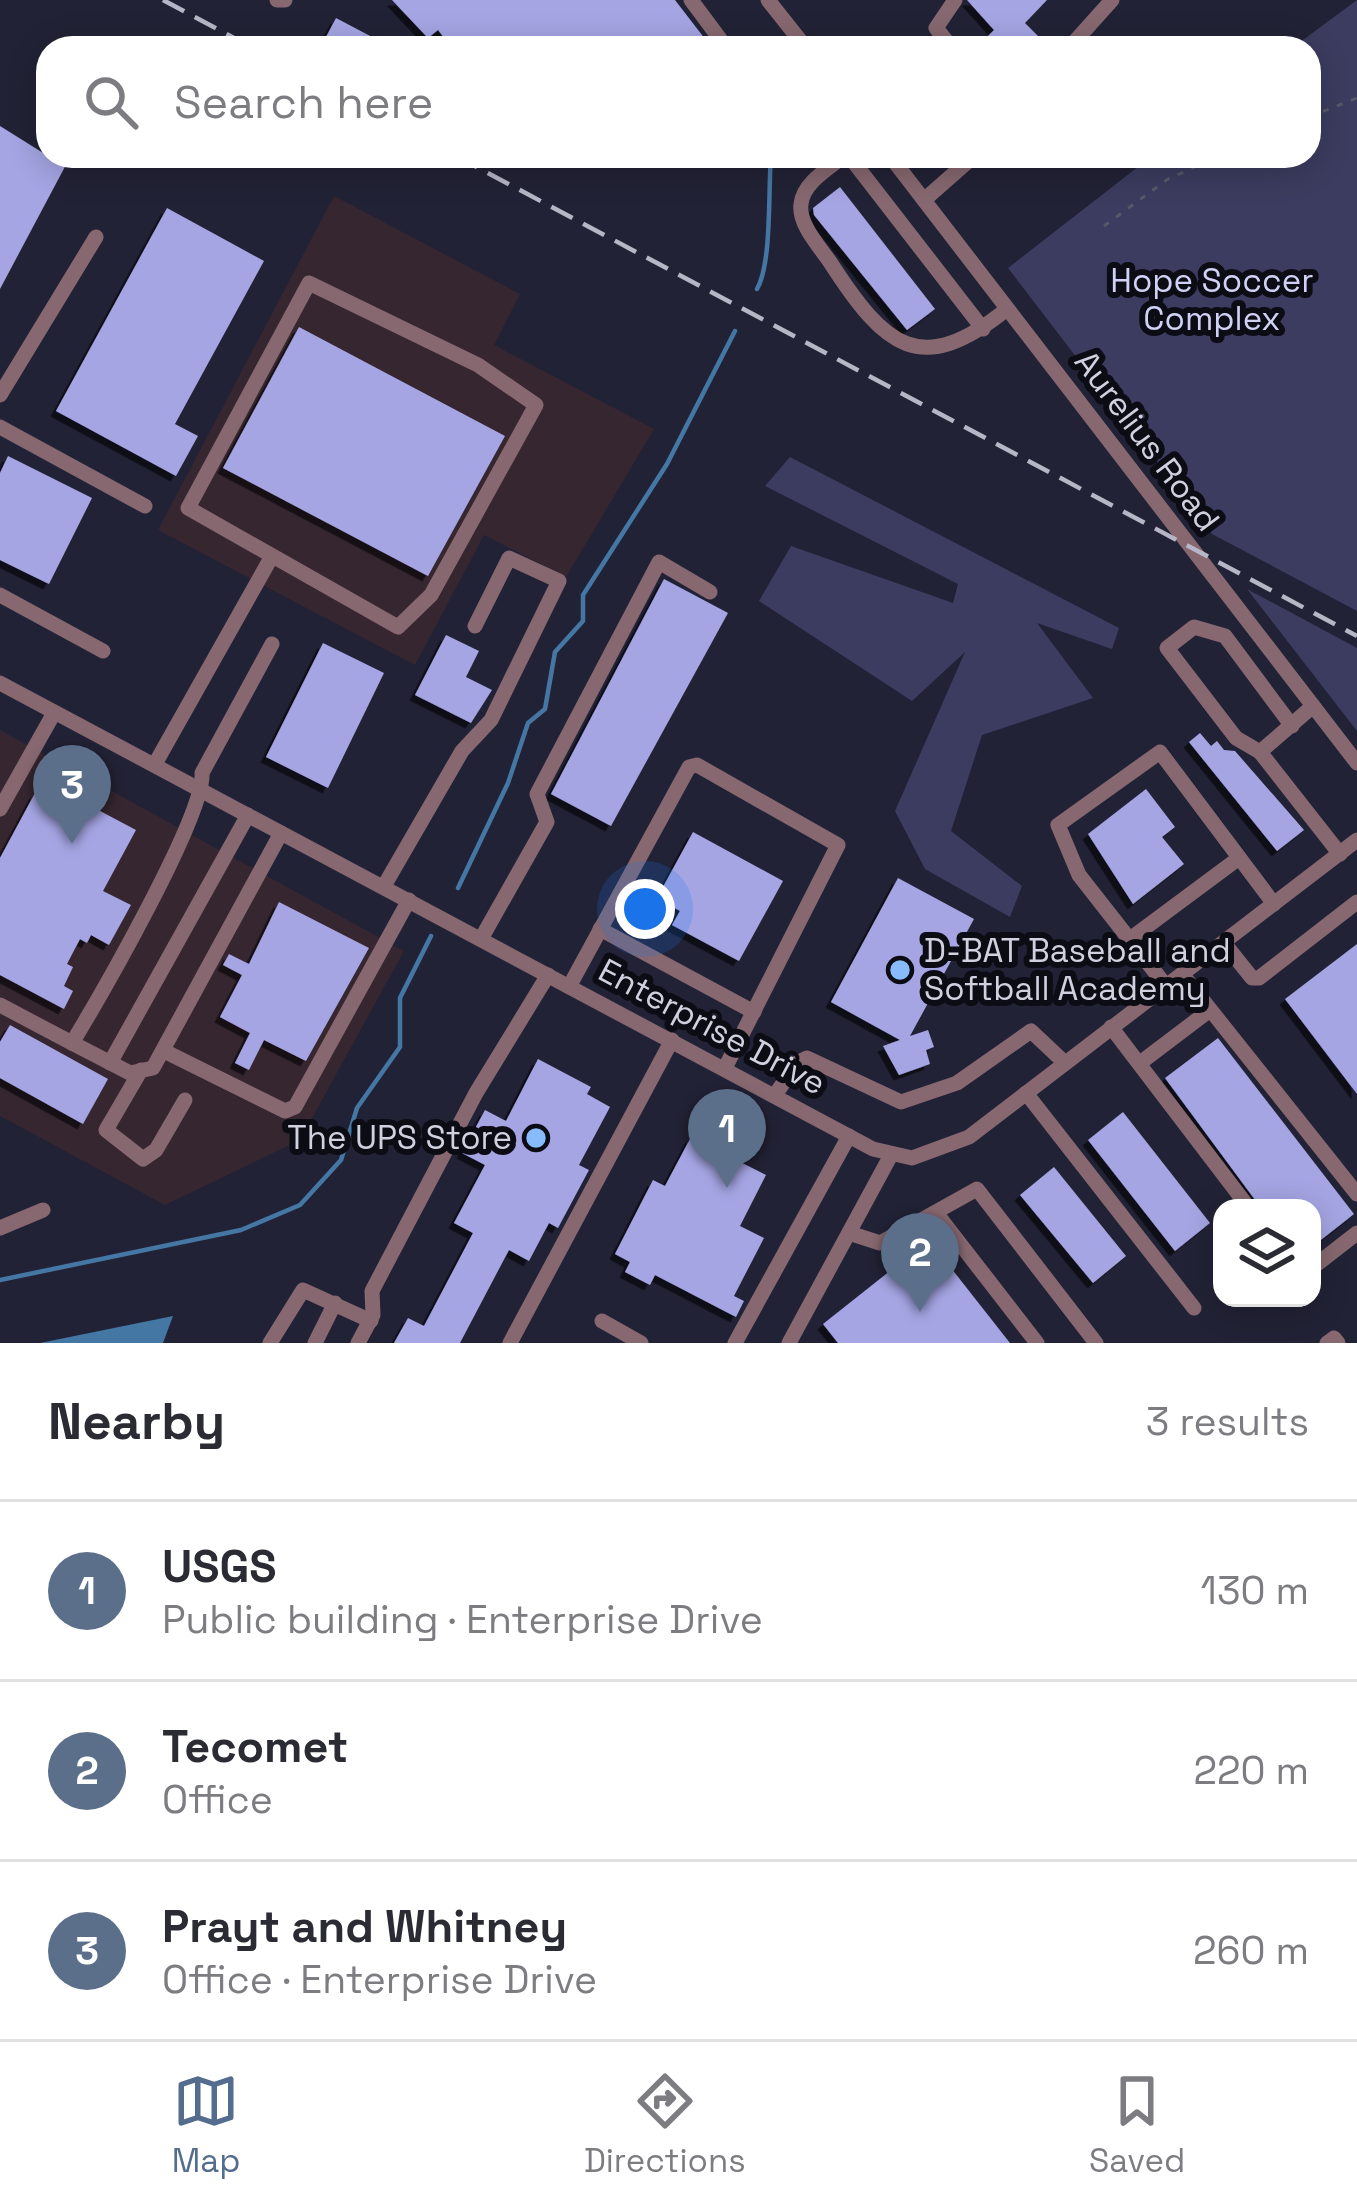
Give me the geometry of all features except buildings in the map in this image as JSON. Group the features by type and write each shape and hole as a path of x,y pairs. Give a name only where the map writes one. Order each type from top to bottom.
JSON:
{"street":[{"path":"691,0 718,36"},
{"path":"768,0 796,36"},
{"path":"942,36 936,28 955,0"},
{"path":"1080,36 1112,0"},
{"path":"831,168 810,184 801,204 804,221 856,302 893,338 934,350 966,342 1007,309"},
{"path":"856,168 983,328"},
{"name":"Aurelius Road","path":"899,168 1357,763"},
{"path":"924,200 960,168"},
{"path":"0,395 96,237"},
{"path":"310,284 478,365 536,405 431,595 398,627 272,556 190,512 189,503 310,284"},
{"path":"0,427 146,506"},
{"path":"155,764 272,556"},
{"path":"384,886 462,751 490,720 559,581 509,558 476,626"},
{"path":"481,939 547,822 537,794 659,562 710,592"},
{"path":"0,595 104,651"},
{"path":"1292,726 1225,636 1194,628 1167,648 1236,738 1260,752 1340,854"},
{"path":"72,1043 160,884 204,791 202,772 272,644"},
{"name":"Enterprise Drive","path":"0,683 891,1155"},
{"path":"1260,752 1313,706"},
{"path":"0,808 54,712"},
{"path":"1166,986 1079,875 1058,825 1160,752 1274,904"},
{"path":"570,985 689,767 697,766 838,844 725,1068"},
{"path":"110,1063 248,815"},
{"path":"0,1005 130,1073 153,1067 281,833"},
{"path":"789,1343 891,1155 939,1153 969,1137 1357,840"},
{"path":"1130,939 1239,858"},
{"path":"164,1051 285,1112 295,1107 409,900"},
{"path":"1224,943 1252,978 1259,978 1357,902"},
{"path":"600,929 754,1012"},
{"path":"1182,974 1357,1194"},
{"path":"358,1343 370,1321 372,1291 476,1093 548,975"},
{"path":"1140,1063 1210,1010"},
{"path":"1111,1028 1242,1199"},
{"path":"775,1095 796,1063 807,1058 902,1102 957,1083 1031,1030 1065,1063"},
{"path":"510,1343 672,1040"},
{"path":"141,1070 106,1130 116,1142 143,1159 156,1150 184,1100"},
{"path":"1026,1093 1194,1307"},
{"path":"735,1343 849,1136"},
{"path":"850,1233 880,1243 937,1214 970,1188 977,1189 1096,1343"},
{"path":"0,1228 43,1210"},
{"path":"937,1214 1037,1343"},
{"path":"1321,1261 1357,1233"},
{"path":"270,1343 303,1290 370,1321"},
{"path":"315,1343 335,1303"},
{"path":"602,1322 641,1343"},
{"path":"1327,1343 1334,1338 1338,1343"}],"path":[{"path":"1321,112 1357,98"},
{"path":"1104,226 1168,179 1193,168"}],"shaded area":[{"path":"334,196 520,294 494,345 654,429 566,577 484,535 415,665 158,530"},
{"path":"0,730 404,951 300,1140 165,1205 0,1116"},
{"path":"173,1316 163,1343 40,1343"}],"green space":[{"name":"Hope Soccer Complex","path":"1357,0 1357,611 1212,534 1008,268 1137,168 1321,168 1321,36 1308,36"},
{"path":"790,457 1119,628 1112,649 1037,623 1093,698 982,735 951,831 1022,886 1010,917 925,869 895,811 965,652 912,701 759,601 791,546 953,603 958,584 765,486"},
{"path":"1247,589 1357,648 1357,731"}],"waterway":[{"path":"757,289 767,245 770,168"},
{"path":"458,888 508,783 528,723 545,709 555,652 583,621 583,595 667,464 735,331"},
{"path":"0,1280 241,1230 300,1205 341,1160 357,1108 400,1047 400,998 431,936"}],"railway":[{"path":"163,0 230,36"},
{"path":"479,168 1357,636"}],"place":[{"name":"Prayt and Whitney","path":"72,844"},
{"name":"D-BAT Baseball and Softball Academy","path":"900,970"},
{"name":"The UPS Store","path":"536,1138"},
{"name":"USGS","path":"727,1188"},
{"name":"Tecomet","path":"920,1312"}]}
